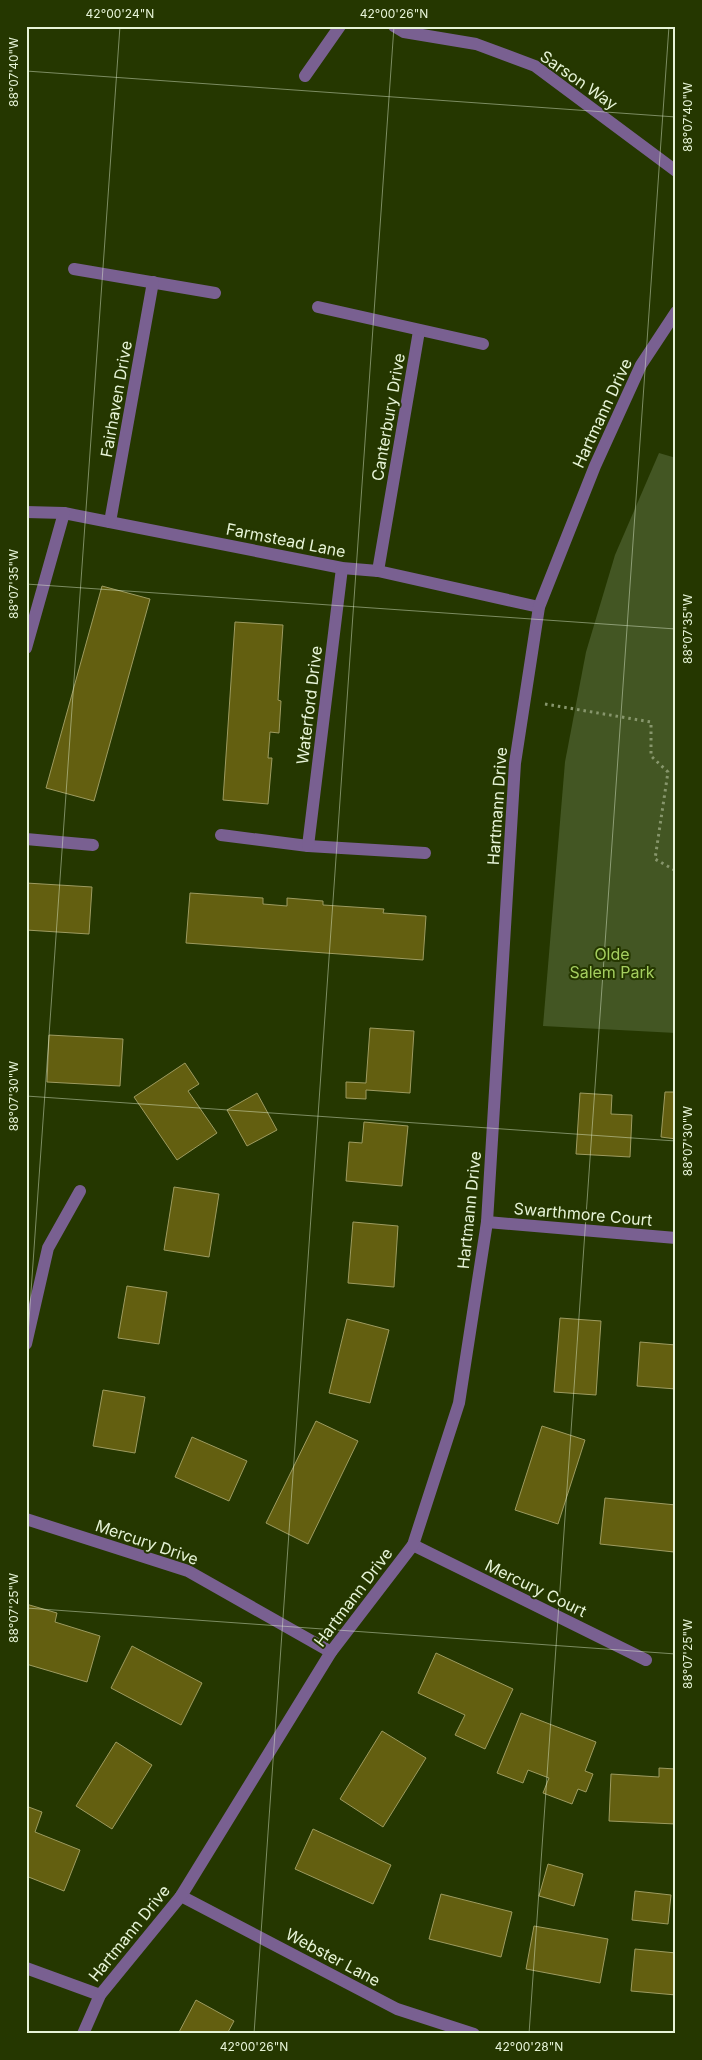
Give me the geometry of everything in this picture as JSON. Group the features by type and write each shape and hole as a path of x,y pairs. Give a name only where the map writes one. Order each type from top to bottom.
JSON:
{"street":[{"path":"305,76 340,26"},
{"name":"Sarson Way","path":"394,26 404,32 476,44 535,66 676,171"},
{"path":"74,269 215,293"},
{"name":"Fairhaven Drive","path":"110,522 153,282"},
{"path":"318,307 483,344"},
{"name":"Hartmann Drive","path":"83,2034 100,1995 182,1896 331,1652 413,1545 459,1403 487,1222 515,763 539,607 594,466 641,365 676,312"},
{"name":"Canterbury Drive","path":"378,571 420,331"},
{"name":"Farmstead Lane","path":"26,512 64,513 342,568 378,571 539,607"},
{"path":"26,648 64,513"},
{"name":"Waterford Drive","path":"308,846 342,568"},
{"path":"221,835 308,846 425,853"},
{"path":"26,839 93,845"},
{"path":"26,1344 48,1248 80,1191"},
{"name":"Swarthmore Court","path":"487,1222 676,1238"},
{"name":"Mercury Drive","path":"26,1519 188,1571 331,1652"},
{"name":"Mercury Court","path":"413,1545 646,1660"},
{"name":"Webster Lane","path":"182,1896 397,2008 474,2034"},
{"path":"26,1968 100,1995"}],"path":[{"path":"525,700 651,722 651,756 668,772 655,859 676,871"}],"green space":[{"name":"Olde Salem Park","path":"659,453 676,458 676,1033 543,1026 565,762 586,652 615,555"}],"building":[{"path":"102,586 150,599 94,801 46,788"},
{"path":"235,622 283,625 278,700 281,701 279,733 270,732 268,758 272,758 268,804 223,800"},
{"path":"26,883 92,887 89,934 26,930"},
{"path":"190,893 263,898 263,904 287,906 287,898 323,901 323,905 384,909 383,913 426,916 423,960 186,943"},
{"path":"370,1028 414,1031 410,1093 366,1090 366,1099 346,1098 346,1082 366,1083"},
{"path":"49,1035 123,1039 120,1086 47,1082"},
{"path":"185,1063 199,1084 188,1091 217,1133 177,1160 134,1097"},
{"path":"665,1092 676,1092 676,1139 661,1137"},
{"path":"257,1093 277,1130 247,1146 227,1110"},
{"path":"580,1093 612,1095 611,1114 632,1115 630,1157 576,1154"},
{"path":"364,1122 408,1126 402,1186 346,1181 349,1142 362,1143"},
{"path":"174,1187 219,1194 209,1257 164,1250"},
{"path":"353,1222 398,1226 394,1287 348,1283"},
{"path":"127,1286 167,1292 159,1344 118,1338"},
{"path":"560,1318 601,1321 596,1395 554,1392"},
{"path":"347,1319 389,1330 370,1403 329,1393"},
{"path":"640,1342 676,1345 676,1389 637,1386"},
{"path":"103,1390 145,1397 135,1453 93,1446"},
{"path":"316,1421 358,1441 308,1544 266,1523"},
{"path":"542,1426 585,1440 558,1524 515,1510"},
{"path":"192,1437 247,1461 229,1501 175,1477"},
{"path":"605,1498 676,1505 674,1552 600,1544"},
{"path":"26,1604 57,1613 55,1622 100,1636 87,1682 26,1664"},
{"path":"132,1646 202,1683 181,1725 111,1688"},
{"path":"436,1653 513,1689 485,1749 455,1735 465,1715 418,1693"},
{"path":"521,1713 596,1742 585,1771 593,1774 586,1792 578,1789 572,1804 543,1793 549,1778 528,1770 523,1783 497,1773"},
{"path":"382,1731 426,1758 383,1827 340,1799"},
{"path":"116,1742 152,1765 112,1829 76,1806"},
{"path":"659,1768 676,1769 676,1824 609,1821 611,1774 659,1777"},
{"path":"26,1806 42,1812 35,1832 80,1850 64,1891 26,1876"},
{"path":"313,1829 391,1865 373,1904 295,1869"},
{"path":"548,1864 583,1874 574,1906 539,1896"},
{"path":"635,1891 671,1895 668,1924 632,1920"},
{"path":"441,1894 512,1912 501,1957 429,1939"},
{"path":"534,1926 608,1939 600,1983 526,1969"},
{"path":"635,1949 676,1953 676,1995 631,1991"},
{"path":"196,2000 234,2021 227,2034 178,2034"}]}
